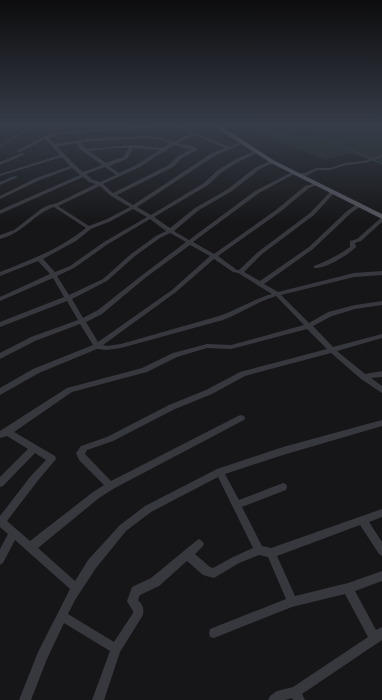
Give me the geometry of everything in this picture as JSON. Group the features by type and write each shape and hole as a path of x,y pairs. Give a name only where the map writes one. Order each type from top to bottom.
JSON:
{"main road":[{"path":"266,158 382,218"}],"street":[{"path":"0,164 15,158"},
{"path":"30,158 38,162"},
{"path":"0,175 54,158"},
{"path":"66,158 73,166 91,181 100,184 113,195 151,216 170,231 190,241 234,271 240,272 277,294 331,349 382,390"},
{"path":"95,158 104,166 119,175"},
{"path":"0,212 83,174 125,158"},
{"path":"0,237 18,230 36,215 54,205 138,166 152,158"},
{"path":"113,195 172,166 179,158"},
{"path":"0,274 39,259 74,240 89,228 109,220 133,207 208,158"},
{"path":"0,299 72,267 106,243 206,184 220,171 244,158"},
{"path":"0,356 33,339 82,321 106,308 143,277 257,192 296,174 306,175 316,169 330,169 345,164 369,161 378,158"},
{"path":"0,325 68,298 105,280 133,255 158,237 170,231 198,209 230,190 258,168 273,162"},
{"path":"0,198 38,178 73,166"},
{"path":"0,184 16,177"},
{"path":"0,392 36,371 97,346 174,291 214,256 278,211 307,187 316,184"},
{"path":"240,272 260,253 312,214 333,192"},
{"path":"54,205 89,228"},
{"path":"260,284 311,248 349,212 359,205"},
{"path":"316,267 343,255 353,247 352,242 359,240 382,218"},
{"path":"39,259 54,275 97,346"},
{"path":"97,346 114,348 235,314 263,298 277,294 354,275 382,273"},
{"path":"3,434 70,390 144,370 174,354 207,346 231,347 308,326 330,314 355,307 382,303"},
{"path":"110,486 82,457 80,453 84,448 110,439 172,407 209,392 243,374 382,336"},
{"path":"364,377 382,374"},
{"path":"31,547 77,509 110,486 241,418"},
{"path":"25,700 42,656 76,588 92,564 123,528 148,509 220,472 283,451 382,423"},
{"path":"3,434 52,459 33,480 1,522 76,588"},
{"path":"0,483 33,449"},
{"path":"220,472 259,550"},
{"path":"237,505 283,487"},
{"path":"187,554 207,571 214,573 236,560 259,550 271,553 382,514"},
{"path":"363,521 382,551"},
{"path":"0,560 14,534"},
{"path":"98,700 116,649 138,615 138,609 132,601 136,591 155,582 199,544"},
{"path":"271,553 292,602"},
{"path":"214,633 292,602 348,588 382,576"},
{"path":"274,700 281,696 297,696 379,635 348,588"},
{"path":"62,616 116,649"}],"shaded area":[{"path":"320,158 334,158 326,160"},
{"path":"364,158 382,158 382,164"}],"waterway":[{"path":"368,158 382,164"}]}
